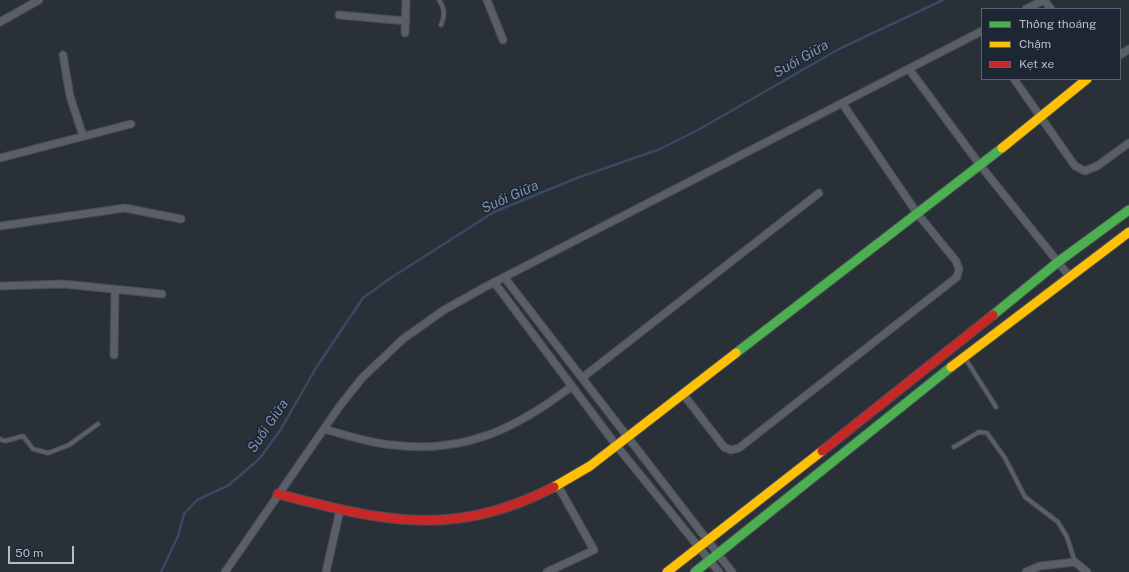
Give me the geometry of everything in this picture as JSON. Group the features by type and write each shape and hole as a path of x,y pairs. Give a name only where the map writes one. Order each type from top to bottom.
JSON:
{"street":[{"path":"0,22 39,0"},
{"path":"406,0 406,33"},
{"path":"487,0 503,40"},
{"path":"1028,8 1044,0 1050,8"},
{"path":"339,15 406,21"},
{"path":"225,572 278,494 362,378 388,352 444,310 494,282 842,103 981,34"},
{"path":"63,55 70,96 83,136"},
{"path":"909,69 980,164 1070,277"},
{"path":"1015,80 1075,166 1085,171 1097,166 1129,144"},
{"path":"278,494 340,510 392,520 444,520 496,511 529,500 558,486 590,466 980,164 1086,80"},
{"path":"683,394 724,447 731,450 739,448 957,277 959,269 956,261 917,213 842,103"},
{"path":"0,158 130,124"},
{"path":"582,378 819,193"},
{"path":"0,226 125,208 181,219"},
{"path":"667,572 707,539 941,358 1058,262 1129,210"},
{"path":"696,572 964,357 1129,232"},
{"path":"504,277 732,572"},
{"path":"494,282 616,445 700,546 719,572"},
{"path":"0,286 64,284 162,294"},
{"path":"114,355 115,290"},
{"path":"324,429 391,445 425,447 459,443 488,436 515,424 541,409 572,386"},
{"path":"547,572 594,550 558,486"},
{"path":"326,572 340,510"},
{"path":"1026,572 1040,566 1075,562 1087,572"}],"lane":[{"path":"438,0 444,7 444,16 441,25"},
{"path":"964,357 996,407"},
{"path":"0,438 5,441 24,436 33,449 48,452 69,445 98,424"},
{"path":"954,447 979,432 987,433 1005,458 1025,497 1058,522 1067,537 1075,562"}],"waterway":[{"name":"Suối Giữa","path":"161,572 178,536 184,514 197,500 229,485 260,458 281,429 316,368 363,298 389,279 494,212 577,178 660,149 698,130 839,49 943,0"}],"traffic: fast":[{"path":"736,353 1002,148"},
{"path":"993,315 1058,262 1129,210"},
{"path":"695,572 951,367"}],"traffic: slow":[{"path":"1002,148 1086,80"},
{"path":"951,367 1129,232"},
{"path":"554,487 590,466 736,353"},
{"path":"667,572 822,451"}],"traffic: jam":[{"path":"822,451 993,315"},
{"path":"278,494 351,512 417,520 450,519 483,514 517,503 554,487"}]}
